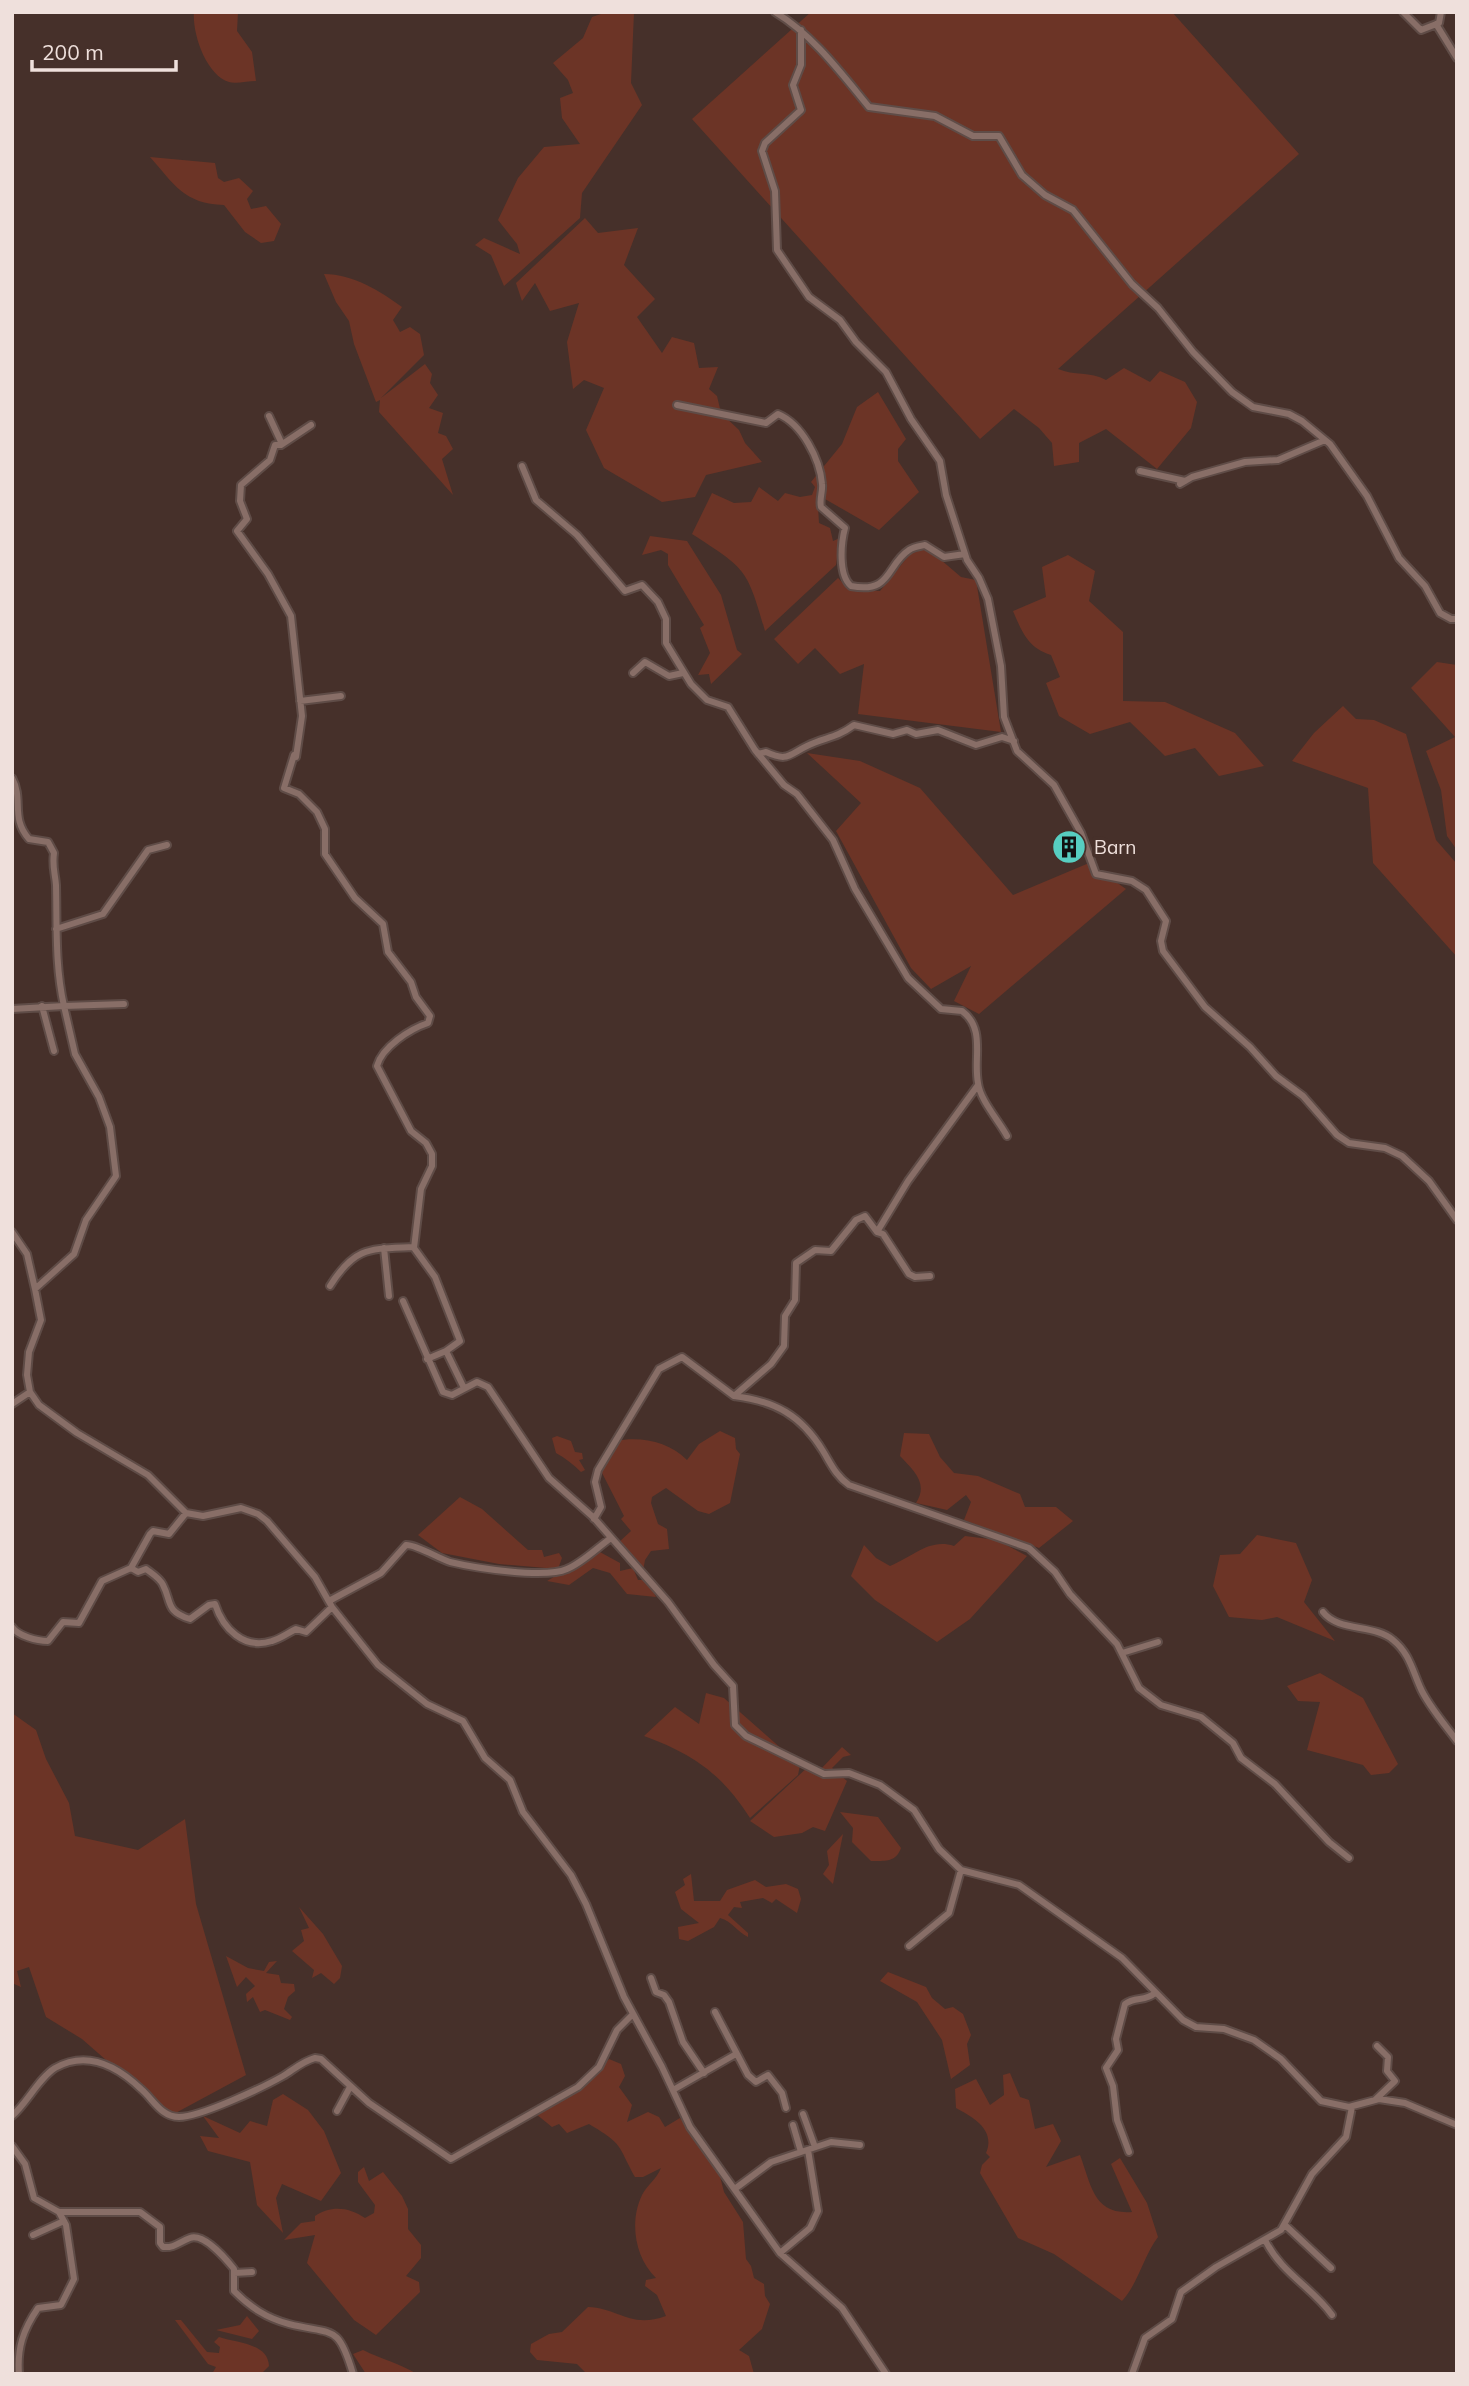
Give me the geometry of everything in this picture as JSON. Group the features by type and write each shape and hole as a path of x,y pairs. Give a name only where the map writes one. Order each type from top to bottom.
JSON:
{"street":[{"path":"775,12 809,35 869,107 935,116 973,136 999,136 1022,175 1045,195 1073,210 1132,284 1158,308 1193,352 1232,392 1253,407 1289,414 1325,440 1367,496 1399,558 1426,586 1440,613 1457,619"},
{"path":"1403,12 1421,30 1436,24 1441,12"},
{"path":"1436,24 1457,58"},
{"path":"801,30 801,65 793,85 801,110 765,143 762,151 775,191 777,250 809,297 847,326 856,342 891,380 911,419 940,461 946,495 965,554 988,599 1001,666 1004,717 1020,755 1054,785 1081,833 1096,874 1132,881 1158,904 1166,920 1161,941 1163,951 1205,1007 1250,1047 1276,1076 1303,1096 1344,1140 1385,1148 1402,1156 1429,1181 1457,1220"},
{"path":"677,405 766,423 778,414 790,422 805,439 818,464 822,484 821,506 845,528 841,567 845,581 851,586 873,587 890,575 908,551 925,545 944,556 965,554"},
{"path":"269,416 282,444"},
{"path":"312,425 282,444 275,445 270,460 240,486 240,501 247,519 237,531 268,574 291,616 302,718 295,756 284,788 299,794 317,812 325,829 326,854 355,898 383,923 389,954 411,982 416,997 430,1016 428,1023 412,1028 392,1046 377,1066 411,1131 426,1143 432,1154 432,1166 421,1189 413,1247 435,1277 460,1340 446,1351 427,1359"},
{"path":"1140,471 1182,483 1245,462 1278,460 1325,440"},
{"path":"522,466 536,500 577,536 625,591 642,585 656,598 666,619 666,643 679,660 683,673 708,700 728,707 758,754 784,785 797,794 833,841 855,889 908,978 941,1009 962,1011 972,1020 977,1030 978,1085 1007,1136"},
{"path":"633,673 645,662 669,676 683,673"},
{"path":"300,701 341,696"},
{"path":"758,754 766,752 777,757 792,757 809,745 837,737 853,725 883,733 907,730 916,734 940,730 976,745 1002,737 1014,741"},
{"path":"12,778 17,789 18,824 29,839 46,841 54,851 52,870 55,882 55,948 64,1006 75,1054 99,1097 110,1126 117,1169 116,1177 86,1220 74,1254 35,1289"},
{"path":"56,929 103,914 154,847 167,845"},
{"path":"12,1009 124,1004"},
{"path":"42,1006 54,1051"},
{"path":"877,1232 908,1181 978,1085"},
{"path":"734,1396 771,1364 784,1346 785,1316 795,1300 795,1266 799,1260 815,1250 831,1251 840,1237 863,1216 872,1222 877,1232 883,1234 909,1274 915,1277 930,1276"},
{"path":"12,1233 27,1254 41,1320 29,1352 27,1375 30,1392 39,1405 52,1416 155,1480 167,1497 186,1513 203,1516 230,1508 258,1514 315,1577 331,1604 378,1665 427,1704 463,1721 485,1758 510,1780 531,1824 571,1875 633,2014 691,2127 780,2253 842,2308 886,2374"},
{"path":"330,1286 340,1270 356,1255 369,1249 413,1247"},
{"path":"384,1248 388,1296"},
{"path":"403,1301 427,1359 446,1394 452,1395 477,1382 488,1387 549,1478 594,1519 668,1602 714,1665 733,1686 735,1725 741,1733 824,1774 849,1773 880,1785 914,1810 939,1849 961,1870 1019,1885 1122,1958 1155,1993 1191,2025 1242,2034 1268,2049 1281,2059 1318,2099 1352,2107 1375,2100 1405,2103 1457,2125"},
{"path":"446,1351 464,1388"},
{"path":"594,1519 601,1507 596,1474 661,1367 681,1357 734,1396 764,1401 791,1413 815,1439 837,1475 849,1485 1029,1548 1058,1576 1070,1594 1122,1653 1139,1688 1161,1705 1201,1717 1233,1743 1241,1758 1275,1784 1329,1842 1349,1858"},
{"path":"12,1404 30,1392"},
{"path":"12,1626 15,1631 29,1638 48,1641 63,1622 79,1623 102,1581 131,1568 153,1531 169,1534 186,1513"},
{"path":"131,1568 138,1572 146,1569 159,1580 167,1602 181,1616 190,1619 209,1605 215,1605 220,1622 247,1643 270,1642 296,1629 306,1632 331,1604 382,1573 406,1545 416,1546 422,1552 452,1562 539,1574 570,1569 611,1538"},
{"path":"1323,1612 1331,1620 1380,1633 1393,1640 1405,1652 1420,1687 1457,1741"},
{"path":"1122,1653 1158,1642"},
{"path":"909,1945 949,1913 961,1870"},
{"path":"651,1979 656,1992 669,2003 683,2042 704,2073"},
{"path":"1129,2152 1119,2127 1113,2086 1106,2068 1118,2050 1116,2039 1125,2004 1133,2000 1145,2000 1155,1993"},
{"path":"715,2012 736,2054 753,2080 758,2082 768,2075 782,2093 786,2108"},
{"path":"12,2116 54,2069 82,2059 98,2061 108,2066 141,2088 164,2113 176,2117 199,2113 265,2086 315,2058 321,2059 350,2087 451,2159 578,2087 600,2067 617,2030 633,2014"},
{"path":"1375,2100 1395,2081 1387,2073 1388,2057 1377,2046"},
{"path":"673,2090 736,2054"},
{"path":"337,2111 350,2087"},
{"path":"1405,2103 1408,2094"},
{"path":"1132,2374 1146,2338 1172,2319 1181,2292 1285,2225 1312,2174 1346,2137 1352,2107"},
{"path":"780,2253 816,2220 818,2211 803,2114"},
{"path":"793,2125 808,2150"},
{"path":"736,2188 771,2162 832,2142 860,2145"},
{"path":"12,2147 24,2164 34,2198 59,2212 140,2212 160,2227 160,2243 163,2247 172,2248 191,2237 201,2238 230,2264 234,2273 234,2291 257,2311 285,2323 319,2327 332,2333 345,2347 353,2374"},
{"path":"19,2374 18,2351 27,2323 38,2308 61,2305 73,2281 64,2221 59,2212"},
{"path":"33,2235 64,2221"},
{"path":"1285,2225 1331,2268"},
{"path":"1265,2240 1285,2270 1310,2295 1319,2297 1332,2315"},
{"path":"234,2273 252,2272"}],"shaded area":[{"path":"194,12 238,12 237,31 252,52 256,81 229,82 214,71 198,42"},
{"path":"607,12 634,12 631,83 642,105 582,193 580,218 504,286 491,255 475,245 484,238 520,254 517,244 498,220 518,178 544,147 580,144 562,118 560,98 573,93 568,80 553,63 583,38 592,17"},
{"path":"811,12 1172,12 1299,154 1058,369 1094,375 1106,380 1124,368 1150,382 1160,371 1185,382 1197,402 1191,428 1157,469 1106,429 1079,443 1079,462 1054,466 1052,443 1039,428 1014,409 980,439 692,119"},
{"path":"150,157 215,163 218,178 224,182 239,178 253,191 247,199 251,209 266,206 281,224 274,241 261,243 245,232 224,205 199,201 181,191"},
{"path":"585,218 598,233 638,228 624,265 655,299 637,317 662,353 672,337 694,343 699,368 718,367 709,389 717,396 721,413 739,430 745,443 762,462 706,475 695,497 662,502 604,468 586,430 604,388 584,380 573,389 567,342 579,303 550,311 535,283 522,301 516,283"},
{"path":"324,274 356,280 385,295 402,307 393,320 400,332 410,327 420,334 424,355 381,398 425,364 432,374 430,383 438,395 429,408 443,413 438,433 446,436 453,449 442,459 453,495 379,412 380,400 376,402 354,344 349,321 336,302"},
{"path":"878,392 906,439 898,449 898,461 919,492 879,530 825,499 817,490 819,523 830,528 833,541 840,538 836,565 765,631 754,594 742,572 724,555 692,534 712,493 734,503 751,502 759,487 778,501 785,493 800,497 812,495 815,487 811,482 842,444 857,407"},
{"path":"650,536 687,541 721,595 737,650 742,654 711,684 709,674 698,675 710,653 700,628 704,625 668,565 668,554 661,550 642,555"},
{"path":"927,548 961,577 976,580 1001,732 858,714 864,664 840,674 815,648 798,664 774,639 838,578 849,589 880,591 910,554"},
{"path":"1068,555 1095,571 1089,601 1123,632 1123,701 1165,702 1235,733 1264,766 1219,776 1195,748 1165,756 1130,722 1090,734 1059,716 1046,683 1060,677 1051,655 1031,644 1013,611 1046,597 1042,567"},
{"path":"1437,662 1457,665 1457,850 1447,836 1441,790 1426,751 1455,737 1411,688"},
{"path":"1343,706 1356,719 1374,720 1406,734 1436,840 1457,864 1457,957 1373,863 1368,788 1292,761 1314,733"},
{"path":"807,753 860,761 920,788 1013,895 1089,863 1126,889 979,1014 954,1001 971,966 931,989 911,968 836,831 861,803"},
{"path":"720,1431 735,1438 736,1449 740,1454 730,1503 709,1514 698,1511 666,1488 652,1497 651,1503 658,1524 667,1529 669,1549 651,1551 645,1560 643,1571 618,1543 631,1531 621,1519 624,1516 600,1469 616,1441 635,1439 654,1442 672,1449 687,1460 699,1444"},
{"path":"904,1433 929,1434 940,1457 954,1473 978,1476 1020,1494 1025,1507 1056,1507 1073,1521 1039,1548 964,1520 971,1502 966,1495 947,1510 916,1503 921,1489 918,1477 900,1456"},
{"path":"557,1436 571,1441 575,1452 582,1453 583,1459 579,1460 585,1470 581,1472 556,1453 552,1438"},
{"path":"460,1497 482,1509 528,1550 542,1550 544,1557 559,1553 562,1558 558,1569 499,1564 442,1553 418,1535"},
{"path":"1257,1535 1296,1543 1312,1580 1304,1602 1335,1641 1277,1617 1262,1620 1229,1617 1213,1586 1220,1555 1240,1554"},
{"path":"965,1536 997,1540 1027,1556 970,1619 937,1642 875,1600 851,1576 864,1545 876,1558 890,1566 929,1546 954,1546"},
{"path":"598,1551 620,1563 620,1571 633,1568 638,1580 648,1580 656,1597 627,1594 610,1573 593,1568 569,1585 547,1581"},
{"path":"1320,1673 1363,1698 1398,1764 1389,1773 1371,1775 1363,1765 1307,1750 1320,1702 1298,1701 1287,1686"},
{"path":"706,1693 724,1698 800,1765 798,1775 750,1818 717,1777 677,1750 644,1736 675,1707 699,1724"},
{"path":"12,1713 36,1730 46,1759 69,1803 75,1836 138,1850 185,1819 196,1904 246,2075 170,2116 82,2039 46,2017 29,1967 17,1971 21,1987 12,1983"},
{"path":"842,1747 851,1755 843,1757 832,1768 847,1781 825,1831 813,1827 802,1833 774,1837 750,1821 811,1764 820,1770"},
{"path":"840,1812 878,1817 901,1848 899,1853 890,1860 871,1861 852,1842 853,1828"},
{"path":"843,1834 833,1884 823,1874 829,1865 827,1851"},
{"path":"691,1874 694,1901 720,1901 727,1890 755,1880 766,1887 786,1884 798,1889 801,1899 797,1913 776,1899 772,1903 763,1898 740,1902 742,1908 734,1907 728,1915 748,1933 748,1937 720,1918 714,1927 688,1941 679,1939 678,1927 699,1923 681,1909 675,1892 685,1885 683,1879"},
{"path":"299,1907 323,1934 342,1966 340,1978 334,1984 321,1973 312,1978 314,1970 292,1951 304,1941 301,1930 309,1928"},
{"path":"226,1956 248,1968 264,1971 269,1962 277,1961 266,1973 279,1975 281,1983 294,1984 295,1991 288,1997 284,2009 292,2017 290,2020 265,2010 260,2012 253,1997 247,2002 246,1994 255,1986 246,1977 237,1987"},
{"path":"888,1972 926,1987 932,1998 945,2009 953,2007 963,2014 971,2035 967,2044 970,2065 951,2079 942,2040 917,2002 880,1981"},
{"path":"609,2059 621,2064 625,2076 619,2087 632,2105 627,2122 648,2112 659,2117 665,2127 680,2118 717,2165 724,2192 743,2222 746,2259 754,2278 764,2284 765,2296 770,2304 762,2329 739,2350 749,2356 754,2374 587,2374 577,2364 537,2360 530,2352 531,2344 549,2334 562,2332 588,2307 634,2319 666,2316 657,2295 645,2286 646,2280 656,2278 643,2260 635,2228 642,2195 661,2168 643,2177 635,2177 614,2141 589,2124 567,2133 559,2124 552,2127 536,2114 588,2082"},
{"path":"1010,2073 1020,2097 1029,2100 1035,2129 1053,2124 1061,2141 1046,2167 1080,2155 1091,2187 1101,2203 1119,2212 1132,2212 1111,2164 1120,2158 1147,2203 1158,2237 1133,2286 1122,2301 1054,2254 1018,2238 980,2173 982,2165 990,2157 986,2153 988,2138 976,2120 956,2108 955,2089 976,2079 990,2105 1004,2095 1003,2075"},
{"path":"283,2094 308,2110 324,2131 341,2173 321,2201 282,2184 276,2198 283,2233 257,2205 250,2162 208,2151 200,2136 219,2138 203,2116 240,2133 250,2121 267,2126 273,2100"},
{"path":"364,2167 369,2181 383,2172 402,2196 408,2209 408,2229 421,2245 421,2258 406,2276 419,2282 420,2292 376,2335 354,2320 307,2263 315,2235 284,2240 301,2223 315,2221 315,2216 327,2210 346,2210 365,2218 374,2213 375,2205 358,2182 358,2172"},
{"path":"247,2316 259,2331 252,2339 216,2330 240,2325"},
{"path":"175,2320 181,2320 207,2352 219,2353 220,2347 214,2342 219,2337 257,2348 267,2358 269,2366 261,2374 212,2374 216,2367 208,2364"},
{"path":"363,2350 417,2374 366,2374 353,2354"}],"place":[{"name":"Barn","path":"1069,847"}]}
